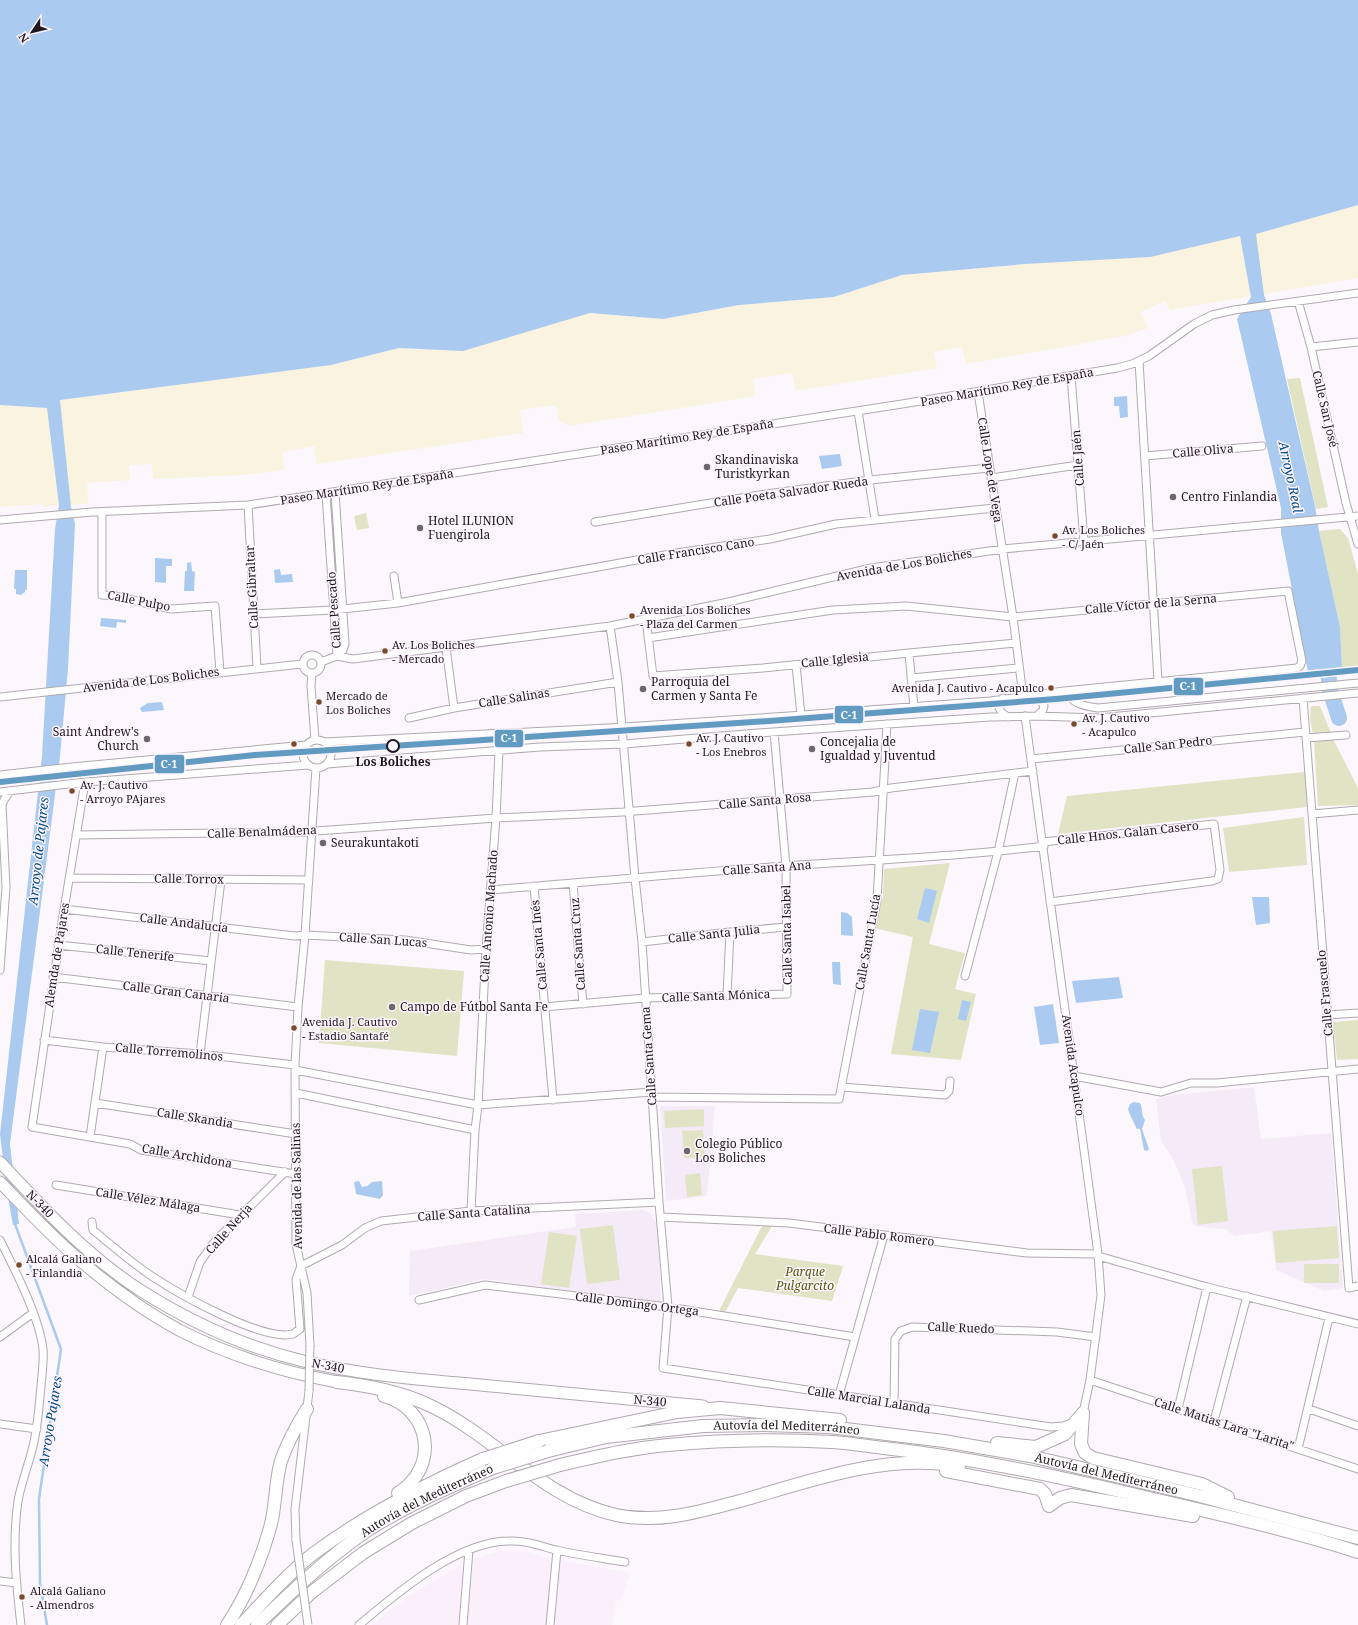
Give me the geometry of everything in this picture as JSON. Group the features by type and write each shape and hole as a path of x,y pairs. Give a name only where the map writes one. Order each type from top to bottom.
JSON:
{"highway":[{"path":"337,1382 392,1398 408,1408 422,1427 426,1448 421,1470 407,1488 368,1512 338,1537"},
{"path":"337,1382 375,1387 399,1393 433,1407 465,1426 554,1489 588,1506 616,1515 650,1518 688,1515 866,1467 905,1463 946,1464 1017,1476 1051,1476"},
{"path":"241,1625 312,1555 338,1537 418,1489 483,1459 539,1441 677,1412 720,1408 898,1427 944,1441"},
{"path":"227,1625 239,1608 259,1559 271,1524 276,1480 281,1460 307,1409"},
{"path":"972,1446 992,1442 1036,1447 1065,1434 1079,1417"},
{"path":"1079,1417 1081,1444 1085,1453 1093,1458 1202,1484 1247,1507"},
{"name":"Autovía del Mediterráneo","path":"257,1625 295,1588 365,1532 407,1507 493,1468 548,1451 606,1437 703,1426 764,1425 829,1427 944,1441 1059,1462 1247,1507 1358,1538"},
{"name":"Autovía del Mediterráneo","path":"277,1625 312,1592 363,1553 412,1523 466,1496 506,1481 560,1465 594,1457 667,1445 762,1440 833,1442 923,1452 1004,1465 1096,1485 1256,1523 1329,1542 1358,1552"},
{"path":"905,1463 1040,1489 1045,1494 1049,1506 1060,1498 1071,1495 1215,1521 1256,1523"}],"main road":[{"name":"N-340","path":"0,1162 85,1246 111,1269 140,1290 184,1316 213,1330 262,1350 320,1365 382,1376 720,1408"},
{"name":"N-340","path":"0,1182 28,1212 76,1257 130,1299 179,1329 207,1343 254,1361 300,1374 337,1382"}],"street":[{"name":"Paseo Marítimo Rey de España","path":"0,520 92,512 248,505 978,392 1116,368 1139,361 1157,351 1194,324 1212,315 1276,304 1358,293"},
{"name":"Calle San José","path":"1298,301 1311,347 1350,517 1358,544"},
{"path":"1311,347 1358,342"},
{"path":"0,775 306,745 315,740 324,742 623,727 801,715 990,701 1003,698 1158,681 1152,604 1139,361"},
{"name":"Calle Jaén","path":"1071,376 1084,541"},
{"name":"Calle Lope de Vega","path":"978,392 995,508 1003,549 1023,696"},
{"path":"858,411 875,519"},
{"name":"Calle Oliva","path":"1145,456 1262,446"},
{"path":"991,478 1078,465"},
{"name":"Calle Poeta Salvador Rueda","path":"595,522 759,495 870,480 989,468"},
{"name":"Calle Pescado","path":"335,492 345,644 343,650 337,656"},
{"name":"Calle Pescado","path":"326,494 337,656"},
{"name":"Calle Gibraltar","path":"248,505 257,668"},
{"name":"Calle Francisco Cano","path":"254,614 333,610 398,603 663,556 770,539 836,524 995,508"},
{"name":"Calle Pulpo","path":"102,512 102,595 115,596 172,609 215,606 220,672"},
{"name":"Avenida de Los Boliches","path":"321,662 337,656 353,659 610,626 724,603 871,568 1003,549 1358,516"},
{"path":"394,576 398,603"},
{"name":"Calle Víctor de la Serna","path":"648,638 833,610 906,606 1013,617 1288,591 1302,661 1300,666 1297,668 1158,681"},
{"path":"646,619 648,638"},
{"name":"Calle Santa Gema","path":"610,626 623,727 635,878 642,942 660,1217 668,1307 663,1368"},
{"name":"Calle Iglesia","path":"648,638 653,676 763,668 908,652 1016,643"},
{"path":"446,648 454,708"},
{"path":"908,652 914,706"},
{"path":"312,654 318,657 321,662 320,668 316,672 312,673 304,669 302,664 304,658 312,654"},
{"name":"Avenida de Los Boliches","path":"0,697 302,664"},
{"path":"796,664 801,715"},
{"path":"911,681 1019,668"},
{"path":"312,673 311,686 315,740"},
{"name":"Calle Salinas","path":"410,718 454,708 618,682"},
{"path":"1064,691 1069,697 1082,705 1098,708 1358,683"},
{"path":"0,792 85,782 308,765 316,768 327,764 540,747 624,744 990,717 1010,718 1037,716 1099,718 1358,693"},
{"path":"1037,716 1043,710 1044,706 1038,695"},
{"path":"1003,698 1000,708 1002,713 1010,718"},
{"name":"Calle Frascuelo","path":"1306,698 1305,735 1349,1288 1358,1286"},
{"name":"Avenida Acapulco","path":"1025,716 1098,1255 1101,1295 1090,1380 1079,1417"},
{"name":"Calle Santa Lucía","path":"842,1087 877,900 878,861 887,724"},
{"name":"Calle Santa Isabel","path":"774,732 786,866 788,994"},
{"name":"Calle San Pedro","path":"1031,759 1305,735 1346,735"},
{"path":"324,742 330,748 331,753 330,761 327,764"},
{"path":"306,745 303,753 305,762 308,765"},
{"name":"Calle Antonio Machado","path":"471,1211 499,751"},
{"name":"Avenida de las Salinas","path":"308,1625 296,1540 296,1509 309,1391 310,1344 307,1293 296,1244 295,1067 298,1007 313,831 316,768"},
{"name":"Calle Santa Rosa","path":"496,818 630,812 873,792 1033,771"},
{"path":"965,976 998,852 1015,773"},
{"name":"Alemda de Pajares","path":"32,1127 53,977 85,782"},
{"path":"0,970 3,936 2,805 10,791"},
{"path":"1312,814 1358,810"},
{"name":"Calle Benalmádena","path":"76,836 313,831 496,818"},
{"name":"Calle Hnos. Galan Casero","path":"1043,844 1214,824 1220,870 1218,879 1212,881 1050,902"},
{"name":"Calle Santa Ana","path":"490,890 786,866 998,852 1043,844"},
{"name":"Calle Torrox","path":"69,878 309,880"},
{"path":"200,1054 221,880"},
{"name":"Calle Santa Cruz","path":"573,883 583,1004"},
{"name":"Calle Santa Inés","path":"534,886 553,1100"},
{"name":"Calle Andalucía","path":"64,909 295,936 305,935"},
{"name":"Calle Santa Julia","path":"642,942 786,927"},
{"path":"727,995 730,932"},
{"name":"Calle San Lucas","path":"305,935 405,940 471,950 486,949"},
{"name":"Calle Tenerife","path":"58,945 211,961"},
{"name":"Calle Gran Canaria","path":"53,977 298,1007"},
{"name":"Calle Santa Mónica","path":"544,1008 645,998 788,994"},
{"path":"1327,1015 1358,1013"},
{"name":"Calle Torremolinos","path":"44,1040 103,1047 200,1054 295,1067 478,1105 652,1094 839,1099 842,1087"},
{"path":"90,1137 103,1047"},
{"path":"1074,1076 1162,1092 1191,1082 1217,1083 1358,1069"},
{"path":"842,1087 945,1095 949,1091 950,1081"},
{"path":"296,1093 475,1130"},
{"name":"Calle Skandia","path":"95,1103 296,1134"},
{"name":"Calle Archidona","path":"32,1127 130,1144 141,1150 296,1174"},
{"name":"Calle Nerja","path":"188,1297 200,1262 216,1240 285,1172"},
{"name":"Calle Vélez Málaga","path":"56,1185 240,1215"},
{"name":"Calle Santa Catalina","path":"301,1266 342,1245 365,1228 381,1221 471,1211 659,1202"},
{"name":"Calle Pablo Romero","path":"660,1217 789,1224 1027,1253 1098,1255 1207,1287 1358,1324"},
{"path":"92,1222 93,1230 154,1278 214,1311 248,1327 276,1334 294,1334 300,1329 296,1279 301,1266"},
{"path":"839,1395 884,1236"},
{"path":"0,1240 2,1251 17,1273 32,1313 43,1349 36,1429 19,1499 15,1526 14,1554 21,1625"},
{"name":"Calle Domingo Ortega","path":"419,1300 485,1285 668,1307 856,1337"},
{"path":"1178,1409 1207,1287"},
{"path":"1214,1421 1247,1296"},
{"path":"0,1337 32,1313"},
{"path":"1298,1449 1330,1318"},
{"name":"Calle Ruedo","path":"894,1404 895,1339 901,1331 912,1327 1057,1332 1096,1337"},
{"name":"Calle Marcial Lalanda","path":"663,1368 1051,1427 1063,1426 1079,1417"},
{"name":"Calle Matias Lara \"Larita\"","path":"1090,1380 1358,1469"},
{"path":"1309,1409 1358,1426"},
{"path":"0,1424 36,1429"},
{"path":"359,1625 414,1582 443,1563 469,1550 489,1544 508,1541 528,1542 557,1550 625,1562"},
{"path":"463,1625 469,1550"},
{"path":"550,1625 557,1550"},
{"path":"0,1581 16,1583"}],"shaded area":[{"path":"1254,1087 1261,1139 1331,1133 1343,1288 1324,1291 1276,1270 1271,1231 1235,1236 1225,1229 1193,1226 1185,1187 1172,1157 1161,1141 1156,1099 1171,1095"},
{"name":"Colegio Público Los Boliches","path":"660,1106 715,1106 707,1196 666,1201"},
{"path":"642,1210 649,1212 657,1223 661,1302 633,1300 485,1279 409,1296 410,1251 576,1227 575,1214"},
{"path":"501,1551 530,1552 548,1558 630,1573 622,1597 616,1601 612,1625 371,1625 409,1596 434,1580 478,1557"}],"green space":[{"path":"1300,378 1328,507 1316,509 1287,379"},
{"path":"366,513 369,528 357,530 354,516"},
{"path":"1340,529 1348,538 1358,574 1358,667 1342,668 1340,627 1319,531"},
{"path":"1311,706 1320,706 1331,733 1313,735 1310,718"},
{"path":"1333,739 1358,788 1358,805 1318,806 1314,741"},
{"path":"1305,772 1307,807 1058,834 1067,796"},
{"path":"1304,817 1307,865 1229,872 1223,828"},
{"path":"950,863 929,944 965,953 955,989 976,994 961,1060 891,1054 913,937 874,928 883,897 884,869"},
{"name":"Campo de Fútbol Santa Fe","path":"325,960 464,971 457,1056 319,1043"},
{"path":"1358,1020 1358,1059 1337,1060 1333,1022"},
{"path":"704,1109 704,1126 665,1128 664,1111"},
{"path":"703,1130 705,1157 684,1158 682,1131"},
{"path":"1222,1166 1228,1221 1198,1225 1192,1169"},
{"path":"700,1173 702,1195 687,1197 685,1175"},
{"name":"Parque Pulgarcito","path":"764,1222 771,1223 771,1228 755,1254 843,1266 832,1301 738,1288 723,1316 717,1315"},
{"path":"613,1225 620,1280 587,1284 580,1229"},
{"path":"1337,1226 1339,1258 1276,1263 1273,1231"},
{"path":"549,1232 577,1236 569,1288 541,1284"},
{"path":"1304,1264 1339,1264 1339,1283 1304,1283"}],"sand":[{"path":"1358,205 1358,278 1170,310 1165,301 1141,312 1148,328 1125,336 966,364 962,347 934,352 937,368 796,391 792,373 753,379 755,396 570,426 559,421 556,405 520,410 523,433 317,464 314,446 282,452 285,470 244,475 153,479 152,464 129,465 130,480 87,483 88,504 44,507 42,504 0,507 0,405 47,408 60,400 331,365 399,348 463,351 590,313 663,319 739,305 834,297 902,275 1025,264 1256,234"}],"water":[{"name":"Arroyo de Pajares","path":"0,0 1358,0 1358,205 1256,234 1264,295 1271,314 1315,506 1340,627 1342,668 1308,672 1281,533 1281,508 1237,319 1251,297 1240,236 1150,257 1025,264 902,275 834,297 739,305 663,319 590,313 463,351 399,348 331,365 60,400 71,507 75,524 68,669 60,756 10,1144 19,1224 13,1225 7,1192 0,1134 42,756 55,529 59,505 47,408 0,405"},
{"path":"1127,396 1128,417 1120,418 1119,406 1114,406 1114,397"},
{"path":"840,454 842,466 822,469 819,456"},
{"path":"155,558 172,559 172,566 166,566 166,583 155,582"},
{"path":"191,562 192,571 195,572 194,591 184,591 185,571 187,571 187,563"},
{"path":"280,569 281,575 292,574 293,582 275,583 274,570"},
{"path":"15,570 27,570 27,590 25,590 25,592 21,595 16,594 16,589 14,589"},
{"path":"101,618 126,620 126,623 117,622 116,628 100,626"},
{"path":"162,702 164,710 142,712 140,708 148,703"},
{"path":"925,888 937,891 929,923 917,919"},
{"path":"1252,897 1269,897 1270,923 1256,925"},
{"path":"841,912 847,913 852,917 853,936 841,935"},
{"path":"832,962 840,962 841,985 833,984"},
{"path":"1119,977 1123,998 1076,1003 1072,981"},
{"path":"962,1000 971,1002 966,1021 958,1019"},
{"path":"1053,1004 1059,1043 1040,1045 1034,1007"},
{"path":"920,1009 939,1012 930,1053 912,1050"},
{"path":"1134,1102 1140,1103 1145,1120 1142,1129 1149,1149 1147,1151 1144,1150 1140,1129 1137,1129 1128,1110 1130,1104"},
{"path":"359,1181 362,1187 367,1186 372,1182 382,1181 383,1195 380,1199 356,1194 354,1182"}],"waterway":[{"name":"Arroyo Real","path":"1326,649 1330,690 1339,718"},
{"name":"Arroyo Pajares","path":"15,1224 61,1349 39,1499 40,1583 47,1625"}],"transit line":[{"name":"C-1","path":"0,782 255,755 769,721 1056,699 1358,670"}],"place":[{"name":"Skandinaviska Turistkyrkan","path":"707,467"},
{"name":"Centro Finlandia","path":"1173,497"},
{"name":"Hotel ILUNION Fuengirola","path":"420,528"},
{"name":"Av. Los Boliches - C/ Jaén","path":"1055,536"},
{"name":"Avenida Los Boliches - Plaza del Carmen","path":"632,616"},
{"name":"Av. Los Boliches - Mercado","path":"385,651"},
{"name":"Avenida J. Cautivo - Acapulco","path":"1051,688"},
{"name":"Parroquia del Carmen y Santa Fe","path":"643,689"},
{"name":"Mercado de Los Boliches","path":"319,702"},
{"name":"Av. J. Cautivo - Acapulco","path":"1074,724"},
{"name":"Saint Andrew's Church","path":"147,739"},
{"name":"Av. J. Cautivo - Los Enebros","path":"689,744"},
{"name":"Los Boliches","path":"393,746"},
{"name":"Concejalia de Igualdad y Juventud","path":"812,749"},
{"name":"Av. J. Cautivo - Arroyo PAjares","path":"72,791"},
{"name":"Seurakuntakoti","path":"323,843"},
{"name":"Campo de Fútbol Santa Fe","path":"392,1007"},
{"name":"Avenida J. Cautivo - Estadio Santafé","path":"294,1028"},
{"name":"Colegio Público Los Boliches","path":"687,1151"},
{"name":"Alcalá Galiano - Finlandia","path":"19,1265"},
{"name":"Alcalá Galiano - Almendros","path":"22,1597"}]}
